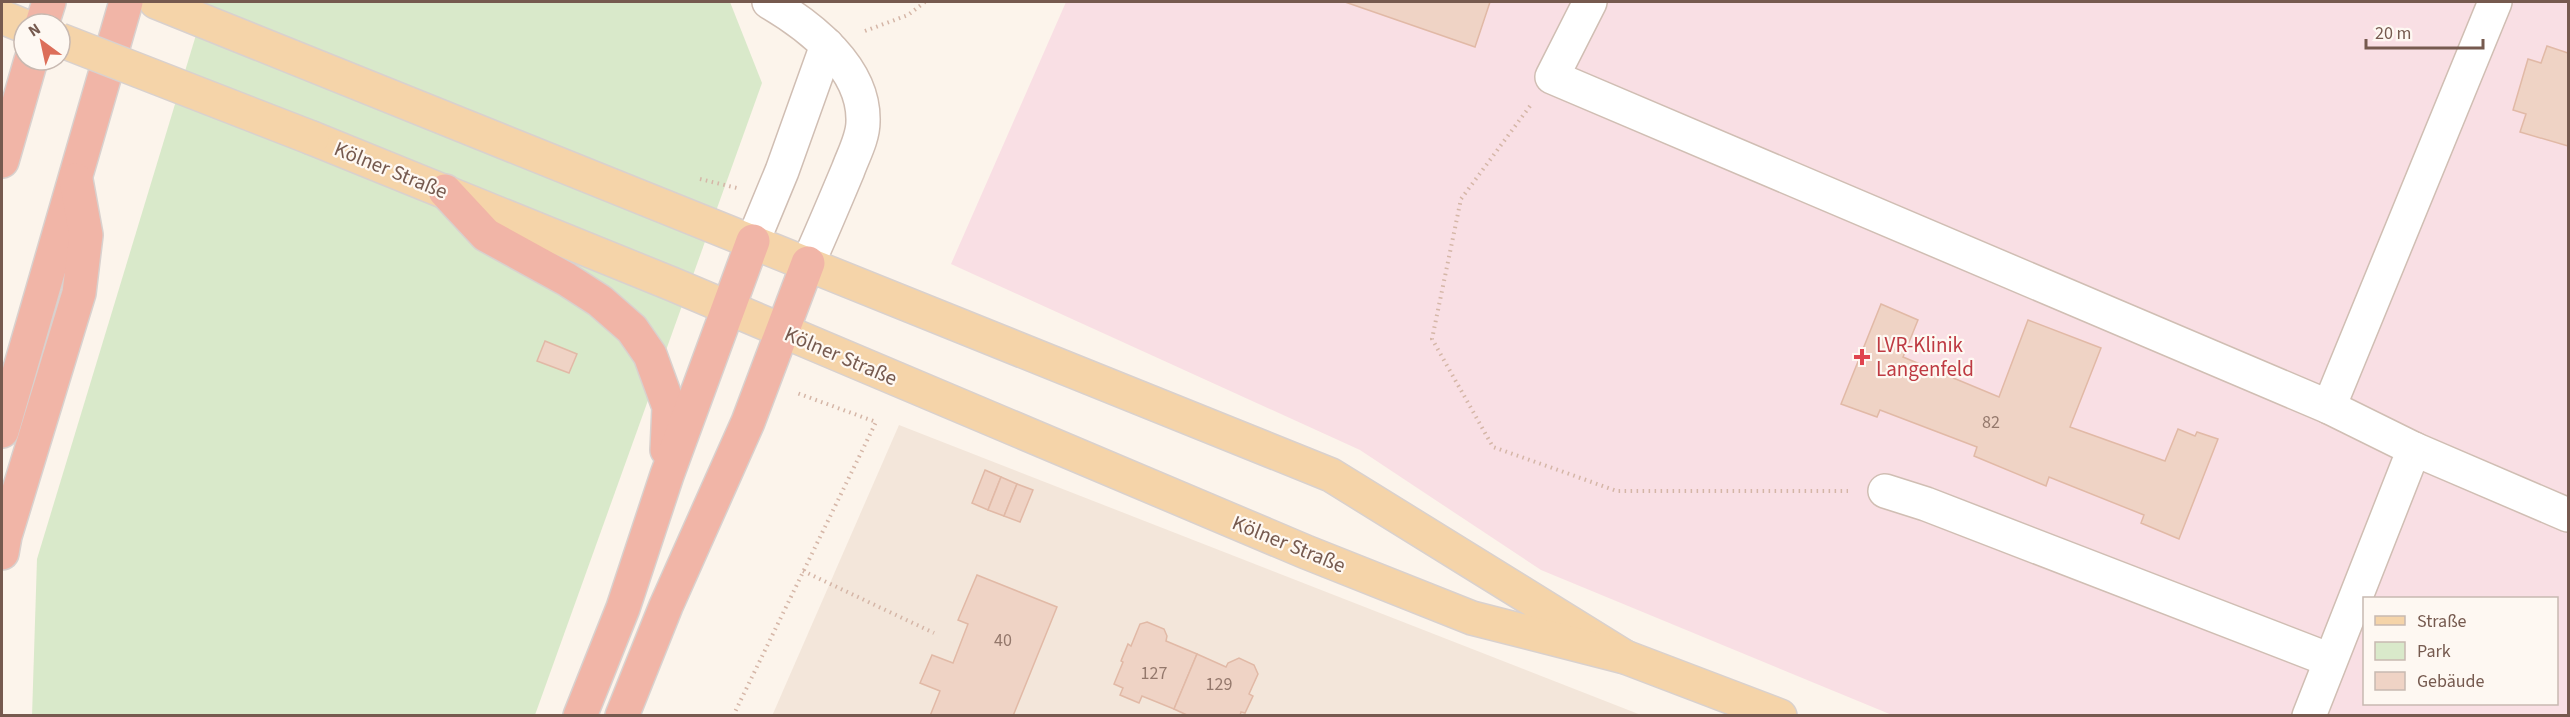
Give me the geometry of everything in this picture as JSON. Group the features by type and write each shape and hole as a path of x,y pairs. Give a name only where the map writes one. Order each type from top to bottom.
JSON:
{"highway":[{"path":"2,431 126,2"},
{"path":"2,161 28,72"},
{"path":"2,553 4,536 79,292 86,235 75,172"},
{"path":"445,191 486,235 592,295 632,329 650,356 669,407 667,475"},
{"path":"580,716 623,608 667,475 753,241"},
{"path":"622,716 666,606 748,422 808,263"}],"main road":[{"name":"Kölner Straße","path":"156,2 1331,475 1625,657"},
{"name":"Kölner Straße","path":"72,45 445,191 1306,552 1472,618 1625,657 1780,716"}],"street":[{"path":"769,2 809,28 827,45 846,70 860,96 863,123 855,153 808,263"},
{"path":"1590,2 1552,77 2329,407 2414,449 2568,515"},
{"path":"2329,407 2495,2"},
{"path":"753,241 782,171 827,45"},
{"path":"2309,716 2414,449"},
{"path":"1885,491 1926,504 2330,660"}],"path":[{"path":"827,45 908,15 925,2"},
{"path":"1552,77 1461,199 1432,339 1493,447 1617,491 1885,491"},
{"path":"733,716 876,422 764,381"},
{"path":"803,571 934,633"}],"shaded area":[{"name":"LVR-Klinik Langenfeld","path":"1066,2 2568,2 2568,715 1892,715 1541,570 1360,450 951,264"},
{"path":"899,425 1641,715 772,716"}],"green space":[{"path":"206,2 730,2 762,83 535,715 32,716 37,559"}],"building":[{"path":"1345,2 1490,2 1475,47"},
{"path":"2547,46 2568,53 2568,146 2520,132 2526,114 2513,110 2528,59 2541,63"},
{"name":"LVR-Klinik Langenfeld","path":"1881,304 1918,320 1903,357 1999,397 2028,320 2101,348 2070,427 2165,461 2178,429 2195,436 2197,432 2218,439 2179,539 2141,523 2144,515 2049,477 2046,486 1974,456 1977,447 1880,410 1877,417 1841,404"},
{"path":"545,341 577,354 569,373 537,361"},
{"path":"985,470 1001,477 988,510 972,503"},
{"path":"1001,477 1017,484 1004,516 988,510"},
{"path":"1017,484 1033,490 1020,522 1004,516"},
{"path":"977,575 1057,607 1013,716 930,716 940,691 920,683 932,655 953,663 968,624 958,620"},
{"path":"1147,622 1164,629 1167,636 1166,641 1197,654 1174,709 1142,696 1139,703 1120,695 1123,688 1114,684 1128,644 1131,646 1140,624"},
{"path":"1197,654 1226,667 1228,663 1239,658 1254,665 1258,674 1249,694 1253,696 1245,713 1241,712 1240,716 1189,716 1174,709"}],"place":[{"name":"LVR-Klinik Langenfeld","path":"1862,357"}]}
